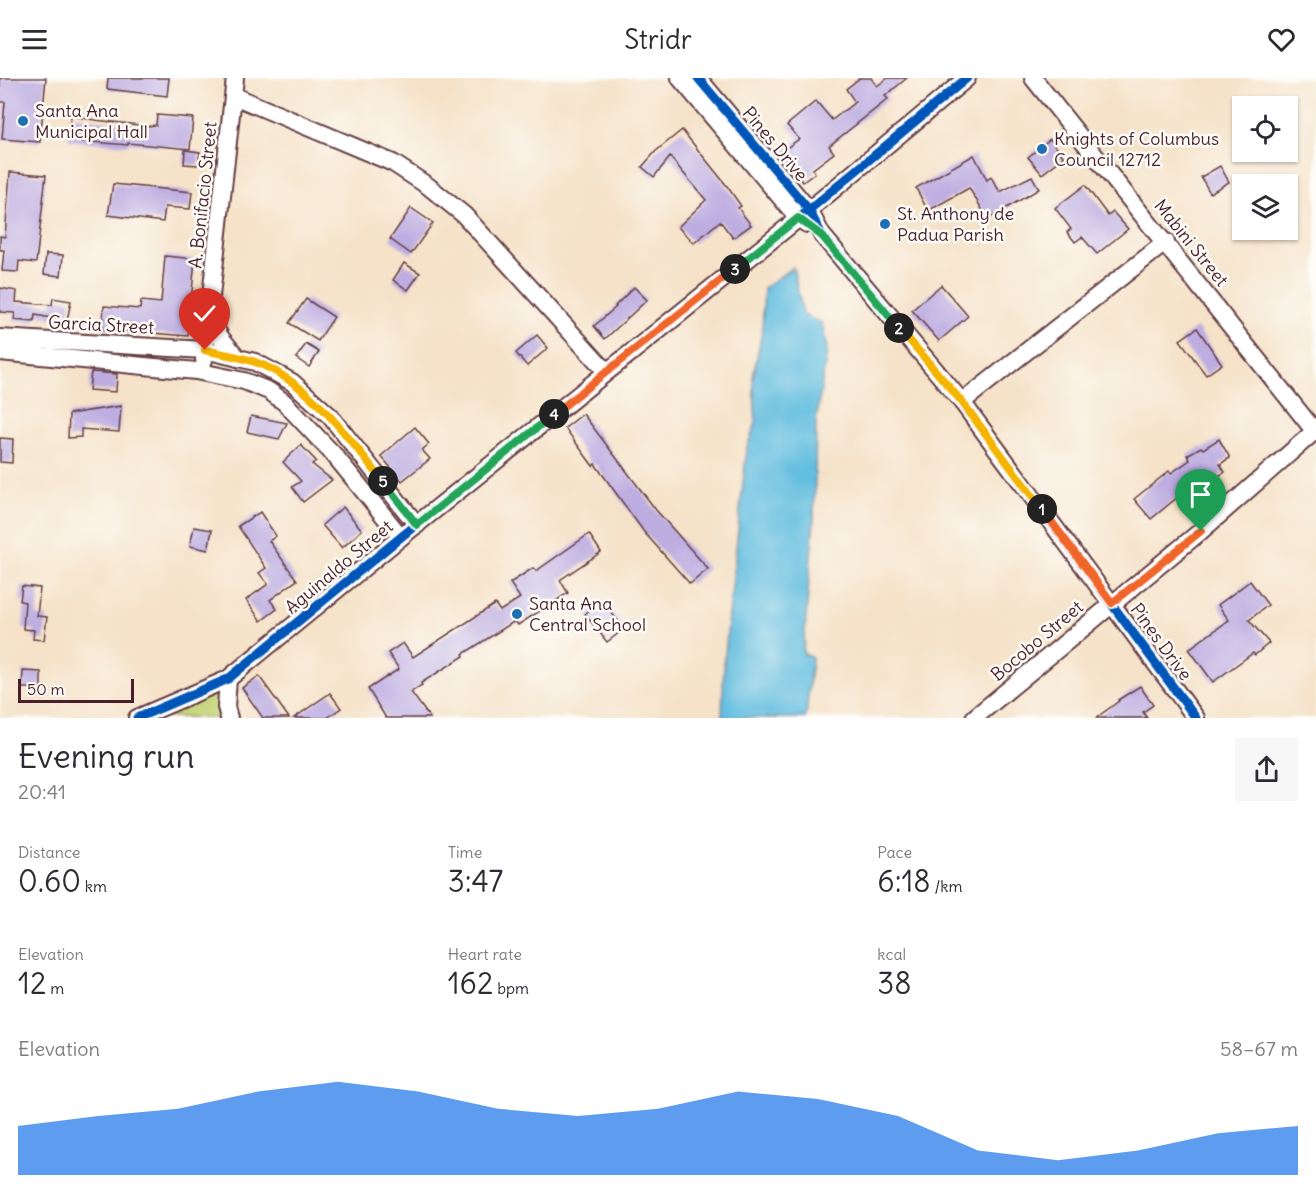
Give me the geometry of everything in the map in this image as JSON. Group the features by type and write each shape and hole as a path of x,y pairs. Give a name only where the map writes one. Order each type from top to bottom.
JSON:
{"street":[{"name":"A. Bonifacio Street","path":"202,373 235,78"},
{"name":"Pines Drive","path":"680,78 804,214"},
{"name":"Pines Drive","path":"698,78 804,214 962,402 1196,718"},
{"name":"Aguinaldo Street","path":"137,718 228,679 400,537 804,214 967,78"},
{"name":"Mabini Street","path":"1033,78 1316,431"},
{"path":"234,96 393,163 428,186 464,215 606,371"},
{"path":"962,402 1166,242"},
{"path":"209,316 221,338 238,358"},
{"name":"Garcia Street","path":"0,338 205,350 255,362 292,382 330,416 417,525"},
{"name":"Garcia Street","path":"0,352 202,373 244,381 268,391 284,402 335,456 400,537"},
{"name":"Bocobo Street","path":"974,718 1201,531 1316,431"},
{"path":"228,679 226,707 229,718"}],"green space":[{"path":"218,691 220,718 152,716"}],"water":[{"path":"793,267 803,315 822,323 827,350 816,422 814,520 803,653 812,658 806,716 805,718 722,718 724,663 747,447 756,423 753,377 762,332 764,288"}],"building":[{"name":"Santa Ana Municipal Hall","path":"0,78 46,78 40,142 2,139 5,102 0,102"},
{"path":"108,78 169,78 167,96 107,89"},
{"path":"860,78 871,78 877,86 888,78 907,78 885,96 888,99 829,146 834,153 813,169 815,173 803,182 781,152 799,139 787,125 816,101 832,120 855,102 846,89"},
{"path":"157,115 193,118 190,149 68,140 71,116 148,126 156,125"},
{"path":"682,130 727,186 741,206 738,208 751,225 733,238 720,221 694,243 678,227 706,200 670,157 654,177 642,167 656,151"},
{"path":"1050,139 1064,157 1042,174 1028,157"},
{"path":"185,150 200,152 198,165 184,164"},
{"path":"974,155 987,180 991,177 1000,192 1032,176 1039,189 988,219 969,188 928,211 916,188"},
{"path":"1220,166 1229,182 1210,193 1201,177"},
{"path":"10,172 46,175 36,263 19,261 18,272 2,271 4,250 0,250 0,236 5,237"},
{"path":"113,184 192,192 190,209 165,207 163,222 108,215"},
{"path":"1085,185 1108,216 1113,212 1128,229 1097,254 1082,237 1075,242 1067,232 1071,229 1055,208"},
{"path":"411,208 433,223 411,254 390,239"},
{"path":"46,254 63,255 61,276 44,274"},
{"path":"165,256 195,259 188,336 102,329 104,306 140,309 141,301 161,303"},
{"path":"404,263 420,273 408,290 393,280"},
{"path":"941,285 968,316 939,341 912,310"},
{"path":"634,287 647,300 605,339 594,326"},
{"path":"0,288 17,291 16,302 52,305 53,298 71,301 67,321 35,315 34,322 14,320 15,313 0,312"},
{"path":"306,299 334,317 318,341 289,323"},
{"path":"1197,328 1222,364 1206,375 1180,340"},
{"path":"537,335 548,348 527,366 516,353"},
{"path":"306,344 319,352 309,367 296,358"},
{"path":"91,372 117,374 116,392 89,390"},
{"path":"121,406 119,432 81,429 81,437 68,438 69,414"},
{"path":"583,414 656,510 708,569 690,584 644,532 595,464 593,466 565,428"},
{"path":"251,416 287,423 279,439 247,432"},
{"path":"415,427 429,444 422,450 430,459 402,481 381,456"},
{"path":"0,438 13,439 12,463 0,462"},
{"path":"1219,439 1230,458 1220,464 1225,472 1205,485 1202,481 1195,486 1194,484 1151,519 1134,499 1169,471 1171,473 1190,460 1187,455"},
{"path":"301,445 316,461 312,464 332,480 303,502 292,487 301,481 283,462"},
{"path":"343,507 362,530 342,548 322,525"},
{"path":"260,512 276,536 269,541 297,580 270,600 277,609 261,621 246,600 268,584 259,573 266,568 238,526"},
{"path":"194,527 212,530 208,550 190,546"},
{"path":"589,534 601,552 560,580 568,593 518,625 515,621 463,654 464,656 421,683 422,685 411,692 430,718 386,718 368,689 399,669 388,653 403,643 413,657 495,604 500,611 520,598 510,583 533,568 536,571"},
{"path":"1250,581 1268,605 1249,620 1269,643 1255,655 1253,653 1213,682 1189,649 1229,620 1218,605"},
{"path":"22,586 40,588 37,616 47,617 44,640 33,639 34,630 23,629 25,602 20,601"},
{"path":"602,600 624,629 607,642 585,614"},
{"path":"23,671 41,672 41,688 22,688"},
{"path":"259,676 289,718 263,718 242,688"},
{"path":"1140,686 1153,705 1143,712 1147,718 1096,718 1118,700"},
{"path":"330,693 341,708 327,718 294,718"}],"cycle path":[{"path":"698,78 809,210 822,235 962,402 1196,718"},
{"path":"137,718 228,679 401,537 809,210 967,78"}],"place":[{"name":"Santa Ana Municipal Hall","path":"23,121"},
{"name":"Knights of Columbus Council 12712","path":"1042,149"},
{"name":"St. Anthony de Padua Parish","path":"885,224"},
{"name":"Santa Ana Central School","path":"517,614"}],"route":[{"path":"205,350 255,362 292,382 330,416 417,525 798,218 822,236 962,402 1112,603 1201,531"}]}
